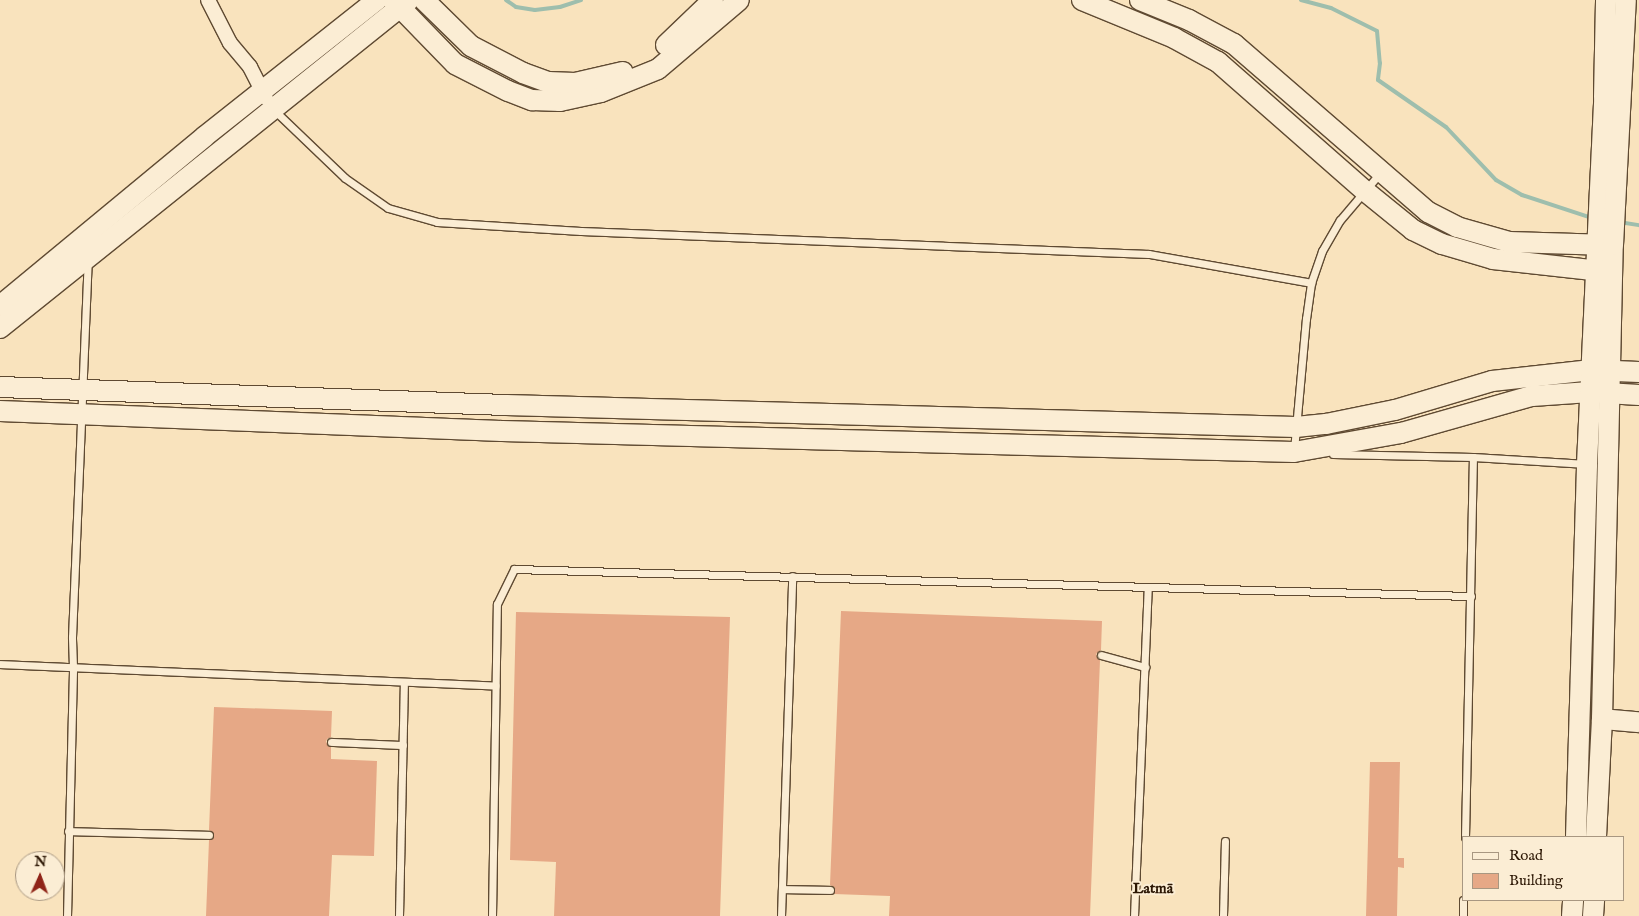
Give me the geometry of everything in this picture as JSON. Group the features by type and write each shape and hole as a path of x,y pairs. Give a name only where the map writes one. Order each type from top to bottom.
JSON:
{"street":[{"path":"208,0 230,43 250,66 274,110"},
{"path":"0,306 262,91 377,0"},
{"path":"424,0 471,46 523,73 548,82 575,83 617,74 643,64 713,0"},
{"path":"0,328 88,256 274,110 401,2 455,64 508,91 532,100 560,101 601,92 658,69 739,0"},
{"path":"1082,0 1174,38 1218,62 1324,153 1365,191 1413,230 1442,244 1493,259 1604,272"},
{"path":"1140,0 1189,20 1234,44 1428,212 1457,227 1509,242 1606,228"},
{"path":"1606,0 1604,97 1606,228"},
{"path":"1576,836 1591,370 1604,272 1606,228 1626,0"},
{"path":"1596,836 1602,719 1610,382 1604,272"},
{"path":"0,388 506,405 1296,427 1326,424 1395,410 1492,381 1591,370 1610,382 1639,395"},
{"path":"0,411 512,431 1294,452 1401,433 1532,396 1590,392 1610,382 1639,372"},
{"path":"1610,382 1639,384"},
{"path":"1584,597 1604,596"},
{"path":"1602,719 1639,722"},
{"path":"1572,916 1573,901"},
{"path":"1593,916 1594,901"}],"lane":[{"path":"274,110 345,178 388,208 437,222 581,230 1149,254 1311,283"},
{"path":"1382,171 1340,220 1322,251 1311,283 1294,452 1473,458 1607,466"},
{"path":"67,916 73,667 72,637 88,256"},
{"path":"1465,836 1473,458"},
{"path":"492,916 497,604 514,569 1471,596"},
{"path":"781,916 792,576"},
{"path":"1134,916 1148,587"},
{"path":"1101,655 1145,667"},
{"path":"0,664 496,686"},
{"path":"399,916 404,683"},
{"path":"331,742 403,746"},
{"path":"68,832 209,835"},
{"path":"1223,916 1226,841"},
{"path":"782,889 830,890"},
{"path":"1463,901 1463,916"}],"building":[{"path":"841,611 1102,621 1101,650 1096,654 1100,660 1090,916 889,916 890,896 834,894 835,888 830,885"},
{"path":"516,612 730,617 720,916 554,916 556,862 510,860"},
{"path":"214,707 332,711 331,737 326,742 331,747 331,759 377,761 374,856 332,855 329,916 206,916 209,840 214,836 209,830"},
{"path":"1370,762 1400,762 1398,858 1404,858 1404,868 1398,867 1397,916 1366,916"}],"waterway":[{"path":"506,0 516,7 535,10 560,7 581,0"},
{"path":"1301,0 1331,8 1377,31 1380,63 1378,80 1446,127 1496,180 1522,195 1592,218"},
{"path":"1619,222 1639,225"}],"district":[{"name":"Latmā","path":"1153,889"}]}
